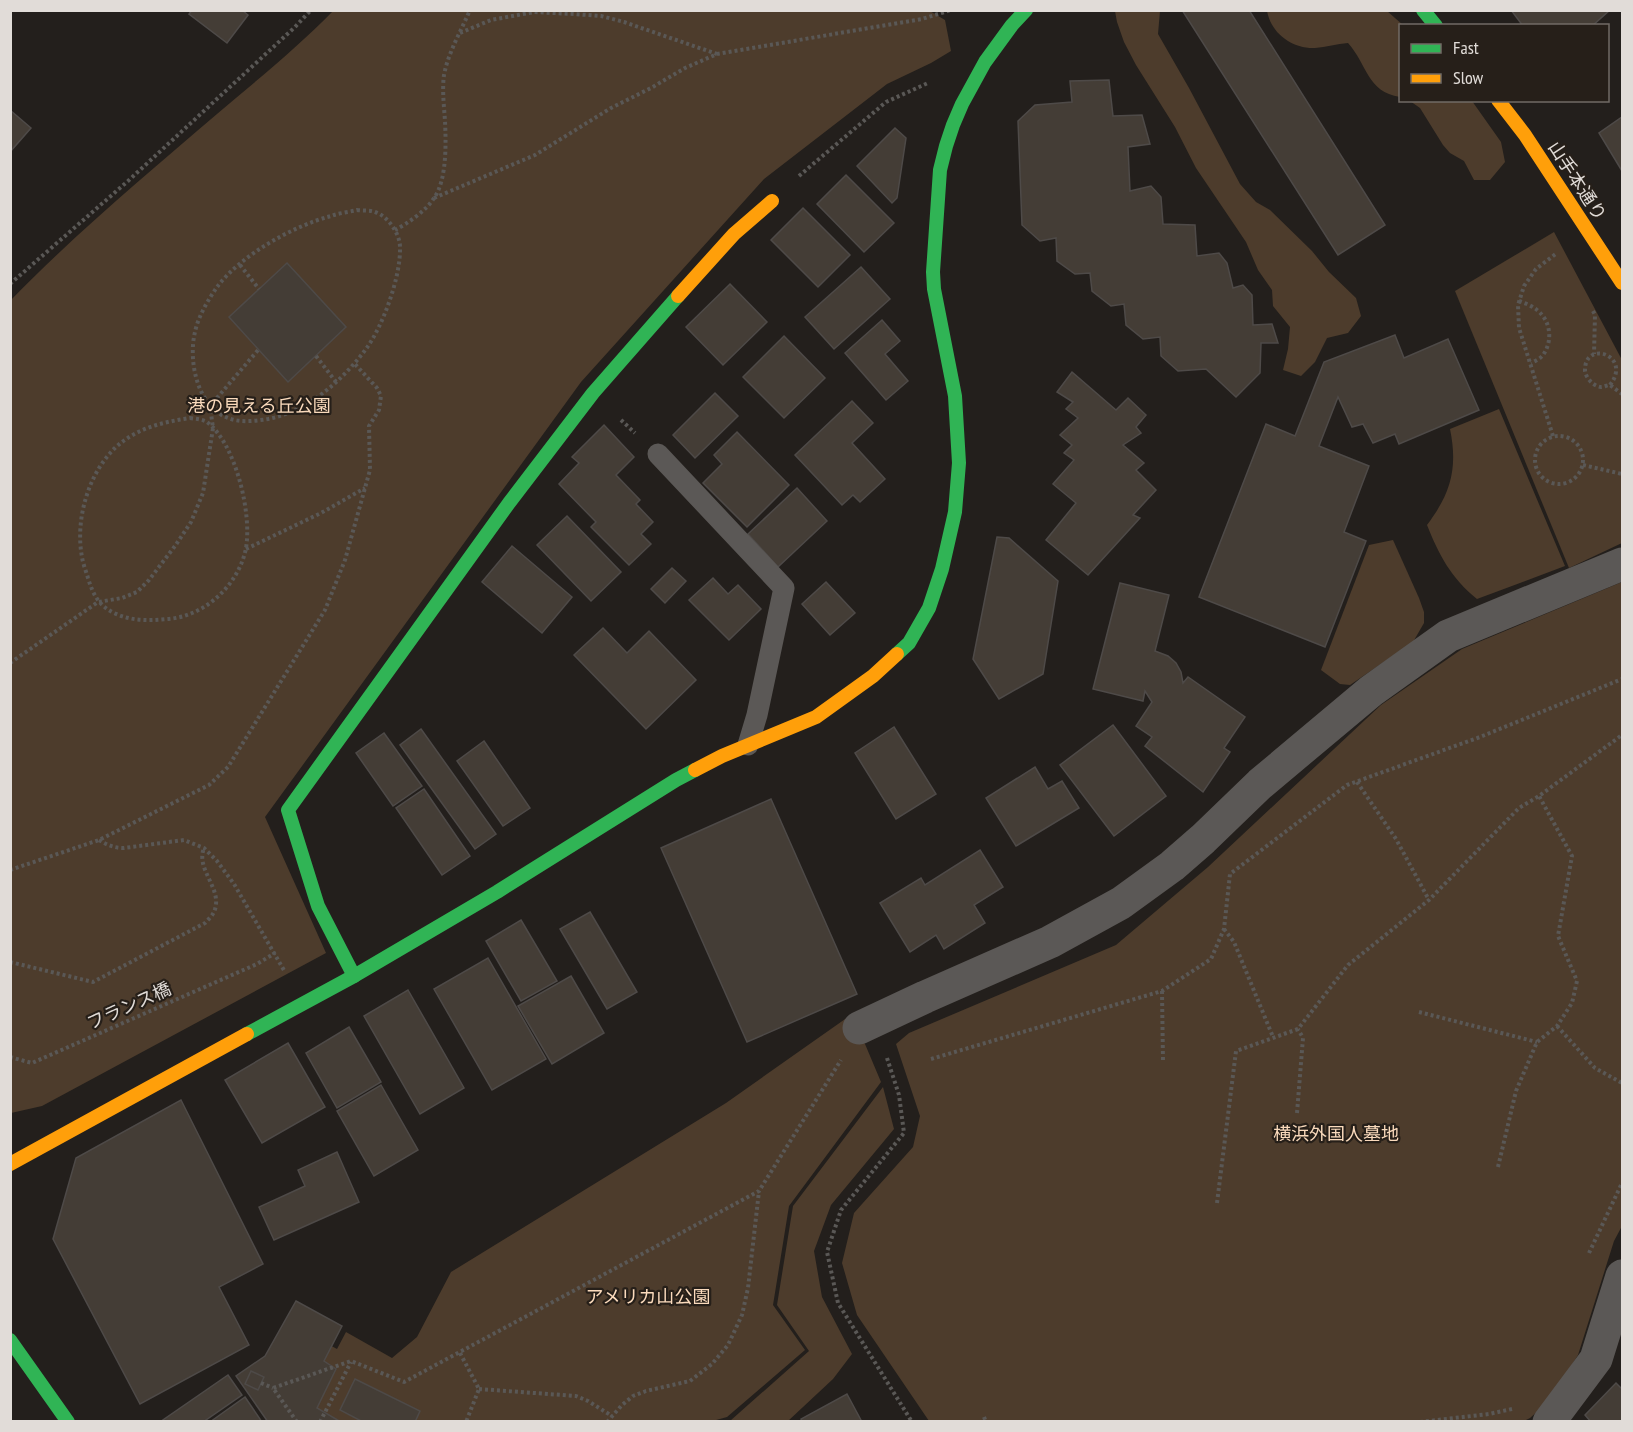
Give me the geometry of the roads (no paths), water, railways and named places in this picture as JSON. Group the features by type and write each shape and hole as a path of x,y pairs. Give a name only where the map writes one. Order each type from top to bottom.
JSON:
{"street":[{"path":"1423,10 1434,24"},
{"path":"10,1164 354,976 496,892 676,780 722,756 816,717 873,676 909,643 929,608 942,569 955,512 959,463 955,396 934,289 933,272 941,167 961,106 978,73 1018,12"},
{"name":"山手本通り","path":"1500,102 1525,135 1623,283"},
{"path":"354,976 318,906 288,810 509,503 593,393 734,234 772,201"},
{"path":"867,1025 1050,942 1121,903 1172,866 1260,784 1371,691 1448,636 1623,564"},
{"path":"1549,1422 1596,1359 1623,1276"},
{"path":"10,1340 68,1422"}],"lane":[{"path":"658,454 784,588 758,715 748,745"}],"park label":[{"name":"港の見える丘公園","path":"259,406"},
{"name":"横浜外国人墓地","path":"1336,1134"},
{"name":"アメリカ山公園","path":"648,1297"}]}
